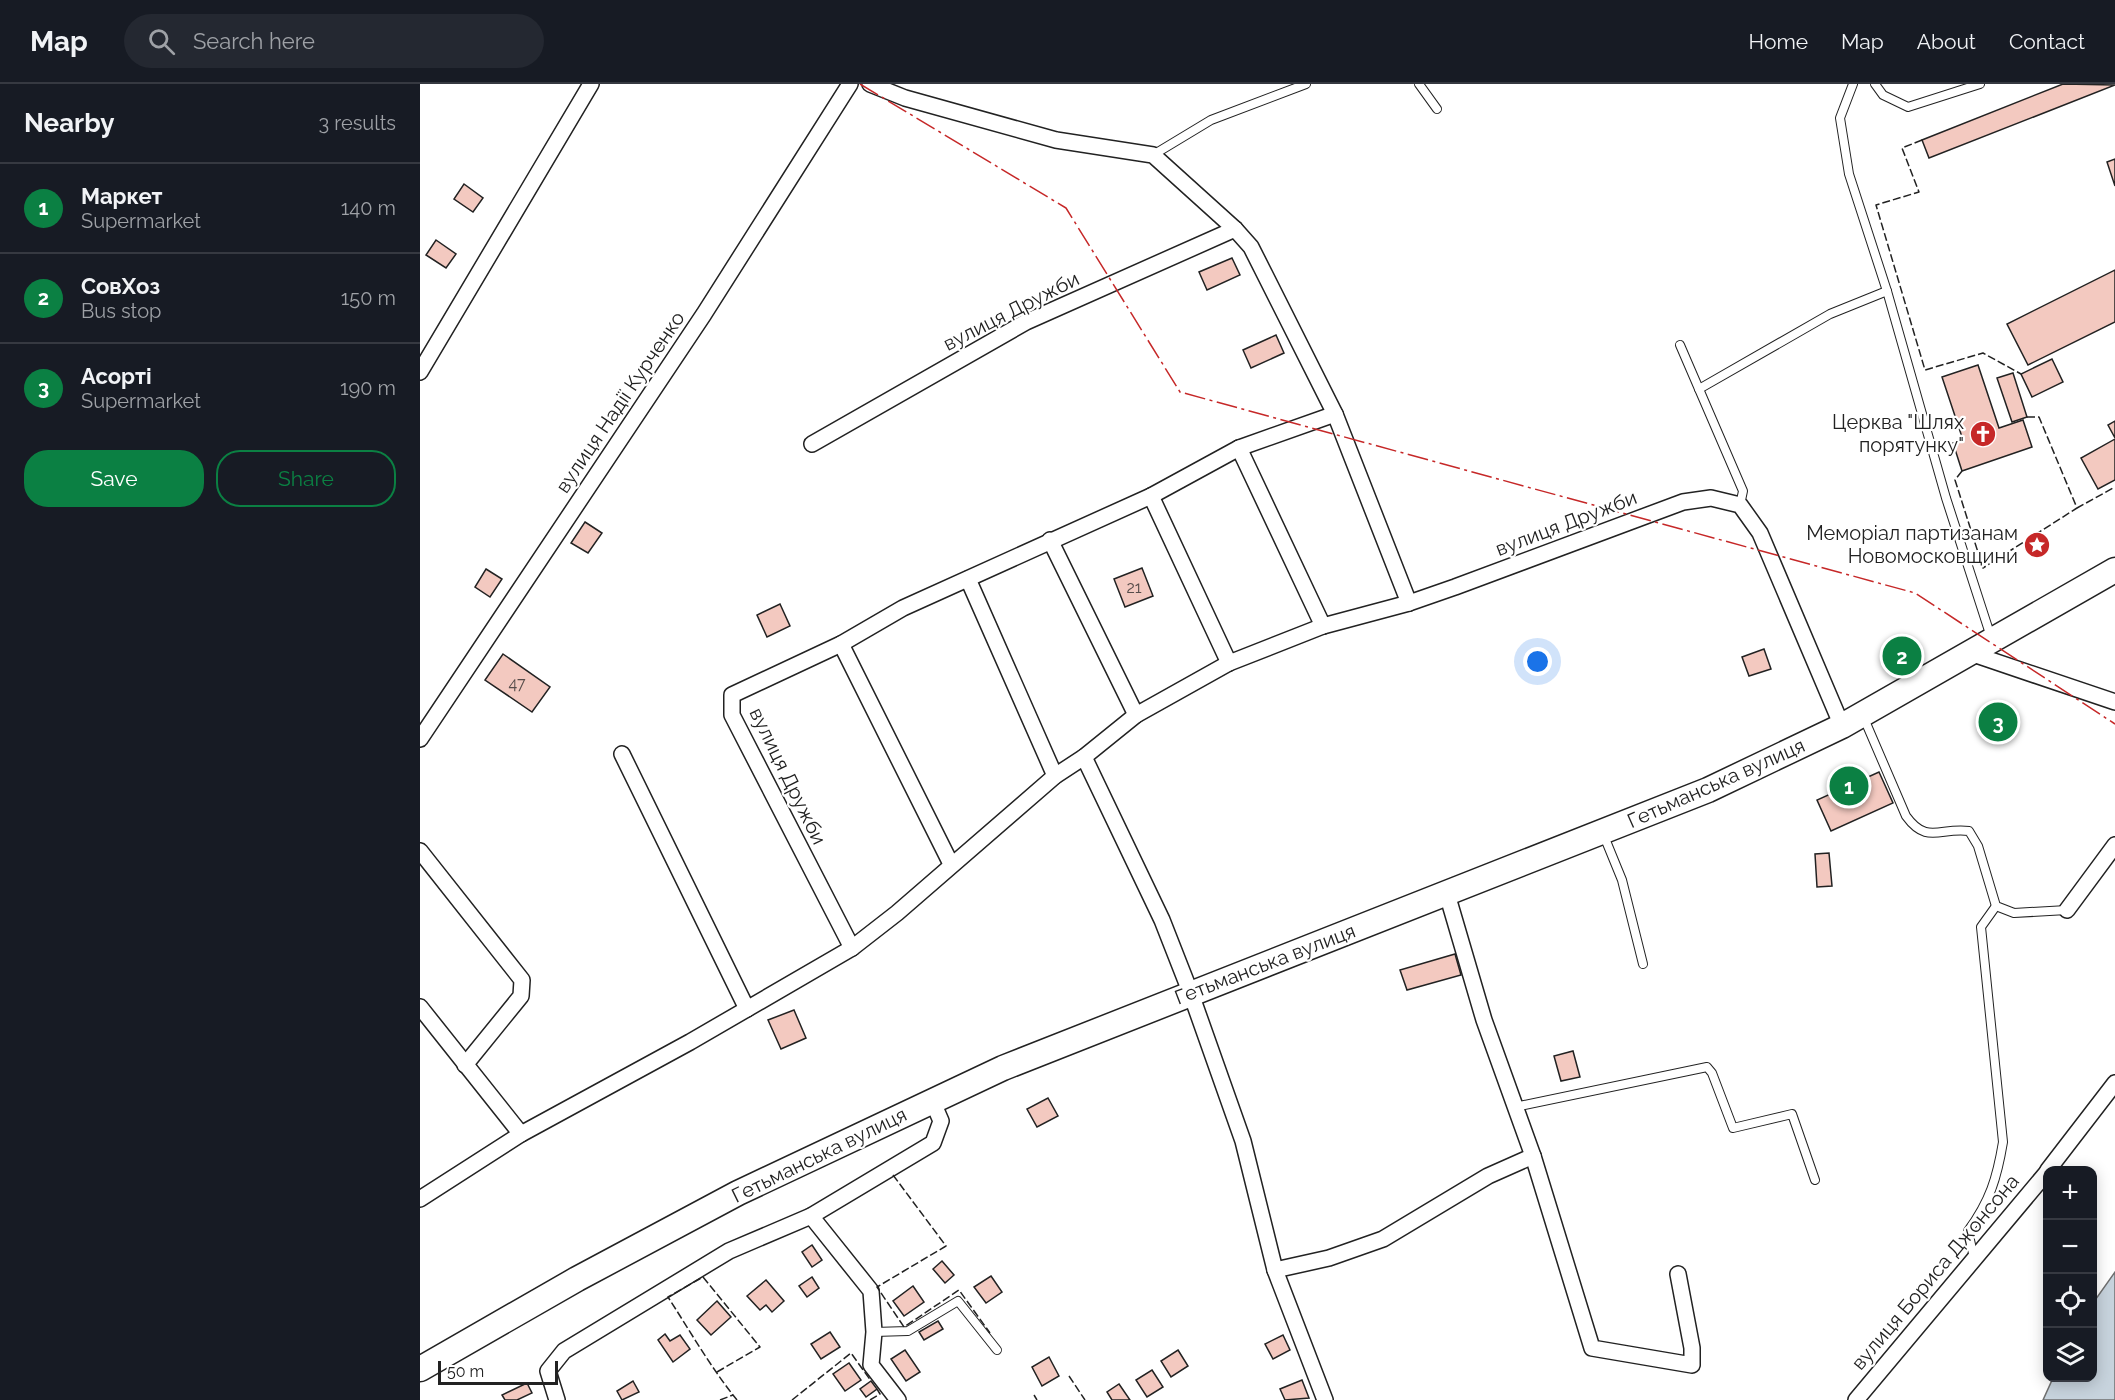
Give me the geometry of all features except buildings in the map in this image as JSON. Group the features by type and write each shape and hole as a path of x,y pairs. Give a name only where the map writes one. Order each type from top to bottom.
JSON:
{"highway":[{"name":"Гетьманська вулиця","path":"420,1369 577,1279 738,1193 1003,1068 1708,790 1852,720 2115,570"}],"street":[{"path":"420,371 591,84"},
{"name":"вулиця Надії Курченко","path":"420,739 704,314 850,84"},
{"path":"870,84 905,98 1056,140 1153,155 1235,229 1251,247 1335,414 1409,603"},
{"name":"вулиця Дружби","path":"812,444 1026,321 1235,229"},
{"name":"вулиця Дружби","path":"852,948 732,715 732,695 841,644 903,608 1151,496 1239,448 1335,414"},
{"path":"1239,448 1323,626"},
{"path":"1151,496 1229,663"},
{"name":"вулиця Дружби","path":"420,1199 521,1134 852,948 897,913 1055,776 1084,757 1136,715 1229,663 1323,626 1409,603 1683,502 1711,498 1740,505"},
{"path":"1740,505 1760,533 1852,720"},
{"path":"1050,540 1136,715"},
{"path":"968,579 1055,776"},
{"path":"841,644 951,864"},
{"path":"1970,653 2115,702"},
{"path":"622,754 747,1009"},
{"path":"1084,757 1162,920 1191,994 1243,1141 1275,1270 1325,1400"},
{"path":"2067,910 2115,845"},
{"path":"420,851 522,980 521,996 465,1065"},
{"path":"1447,894 1484,1020 1533,1156 1592,1348 1692,1365 1692,1348 1678,1274"},
{"path":"420,1007 521,1134"},
{"name":"вулиця Бориса Джонсона","path":"2052,1166 2115,1083"},
{"path":"557,1400 548,1371 564,1351 729,1251 811,1216 933,1143 941,1121 932,1100"},
{"path":"1275,1270 1329,1258 1383,1239 1488,1176 1533,1156"},
{"name":"вулиця Бориса Джонсона","path":"1856,1400 2043,1177"},
{"path":"811,1216 871,1292 874,1332 871,1365 898,1400"}],"lane":[{"path":"1153,155 1211,120 1306,84"},
{"path":"1419,84 1437,109"},
{"path":"1853,84 1840,118 1849,174 1887,291 1946,498 1992,640"},
{"path":"1875,84 1883,95 1908,107 1980,84"},
{"path":"1699,388 1830,314 1887,291"},
{"path":"1680,345 1743,491 1740,505"},
{"path":"1852,720 1915,828 1925,833 1969,831 1978,846 1996,906"},
{"path":"1603,831 1622,880 1643,964"},
{"path":"1996,906 2014,913 2067,910"},
{"path":"1974,1258 1968,1231 1986,1207 1998,1175 2003,1142 1981,927 1996,906"},
{"path":"1515,1107 1707,1067 1712,1073 1733,1128 1792,1114 1815,1180"},
{"path":"874,1332 908,1331 958,1301 997,1350"}],"shaded area":[{"path":"2115,1272 2115,1400 2043,1400 2051,1382 2097,1382 2097,1297"}],"fence":[{"path":"1922,140 1902,148 1919,192 1876,205 1925,370 1983,353 2021,374"},
{"path":"2027,417 2039,417 2077,508 2115,487"},
{"path":"1962,471 1955,480 1983,568 2077,508"},
{"path":"893,1175 946,1246 877,1287 904,1327 959,1290 990,1333"},
{"path":"717,1372 760,1347 703,1277 668,1297 727,1388 737,1400"},
{"path":"792,1400 851,1353 871,1381"},
{"path":"1069,1376 1085,1400"},
{"path":"870,1400 880,1394 877,1389"},
{"path":"720,1400 733,1395"},
{"path":"1034,1395 1037,1400"}],"power":[{"path":"860,84 1066,208 1180,392 1915,593 2115,724"}],"place":[{"name":"Церква \"Шлях порятунку\"","path":"1983,434"},
{"name":"Меморіал партизанам Новомосковщини","path":"2037,545"},
{"name":"СовХоз","path":"1902,656"},
{"name":"Асорті","path":"1998,722"},
{"name":"Маркет","path":"1849,786"}]}
